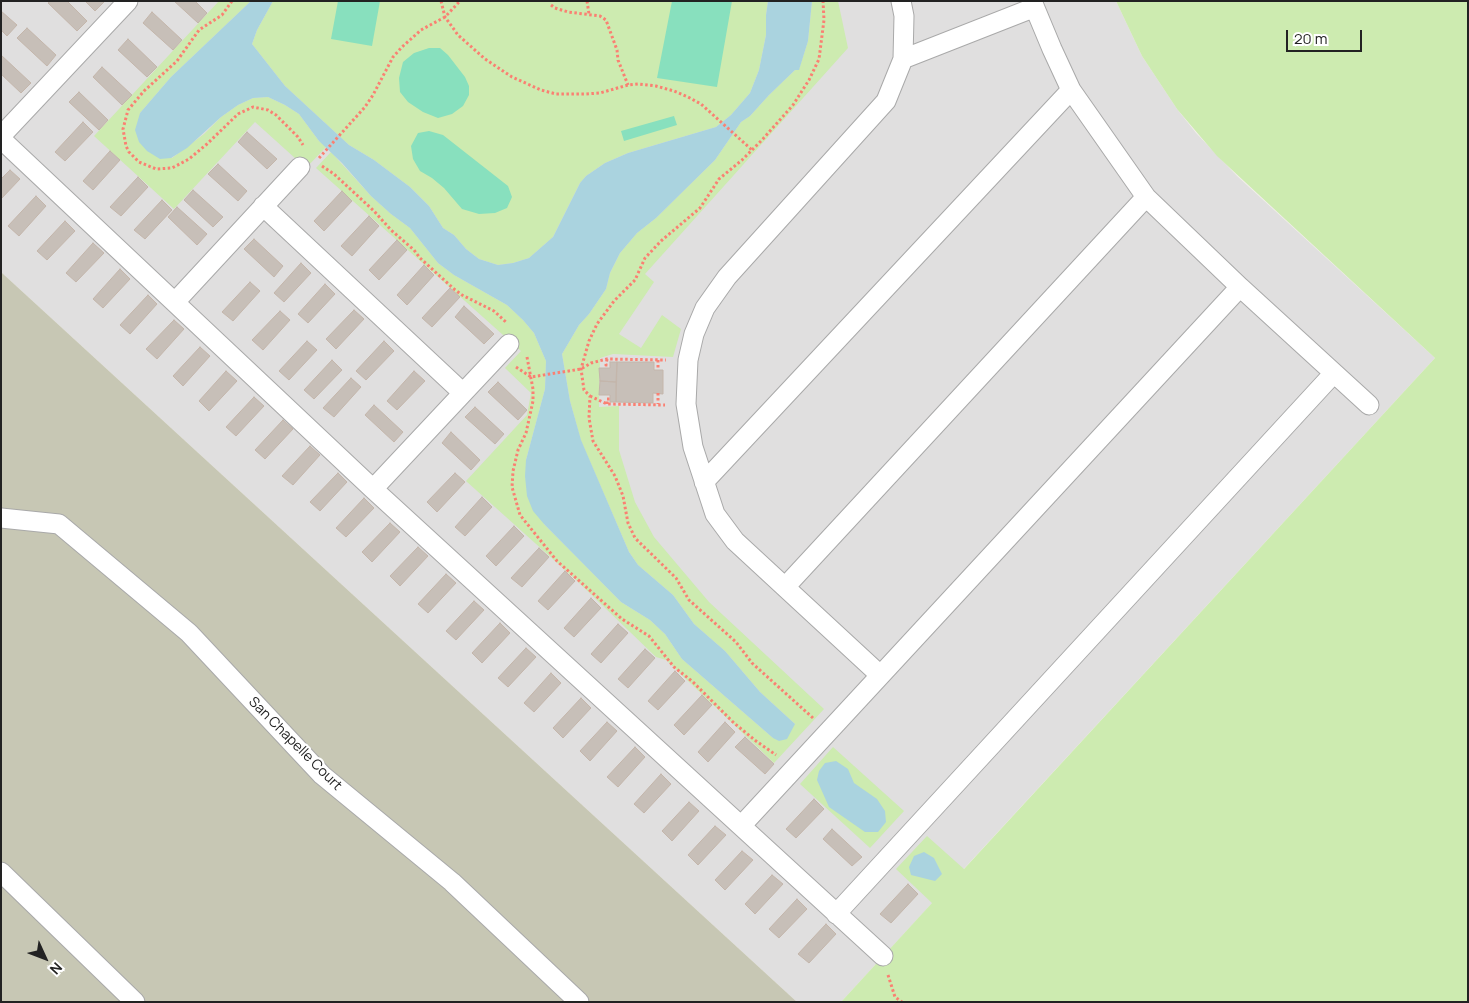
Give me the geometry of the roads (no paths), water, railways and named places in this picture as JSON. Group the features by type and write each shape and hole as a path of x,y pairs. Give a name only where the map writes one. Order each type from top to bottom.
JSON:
{"street":[{"path":"128,1 1,138 373,489 883,956"},
{"path":"880,675 786,586 735,541 715,514 693,447 686,404 688,360 694,334 705,308 726,276 886,101 903,59 904,16 900,1"},
{"path":"903,59 1033,5 1071,90 1146,197 1240,287 1369,405"},
{"path":"704,482 1071,90"},
{"path":"175,302 300,166"},
{"path":"786,586 1146,197"},
{"path":"263,206 463,393"},
{"path":"741,826 1240,287"},
{"path":"373,489 509,344"},
{"path":"836,914 1334,373"},
{"name":"San Chapelle Court","path":"1,518 58,524 189,633 322,775 452,882 579,1002"},
{"path":"1,872 135,1002"}],"water":[{"path":"251,1 273,1 257,30 252,44 285,86 349,145 374,160 410,187 429,206 443,228 454,235 466,249 479,259 498,265 529,258 553,237 580,183 586,176 605,163 628,153 716,127 731,115 750,93 759,70 766,35 768,1 812,1 808,41 799,70 795,70 750,116 741,122 715,160 656,218 637,233 620,253 610,273 606,289 579,325 562,354 570,401 581,440 629,552 638,565 673,595 694,624 725,651 760,692 795,724 787,739 779,741 773,738 682,659 665,634 650,620 621,602 533,511 527,496 526,460 545,389 546,361 534,333 507,305 454,275 438,263 410,228 371,196 342,163 319,141 299,114 268,97 253,98 238,105 221,117 187,148 171,158 160,159 147,151 139,142 135,130 140,113 171,77"},
{"path":"836,761 848,769 854,783 877,799 885,811 886,822 878,832 865,832 829,807 817,780 819,771 825,763"},
{"path":"924,852 934,858 942,874 935,881 911,875 909,867 914,856"}]}
